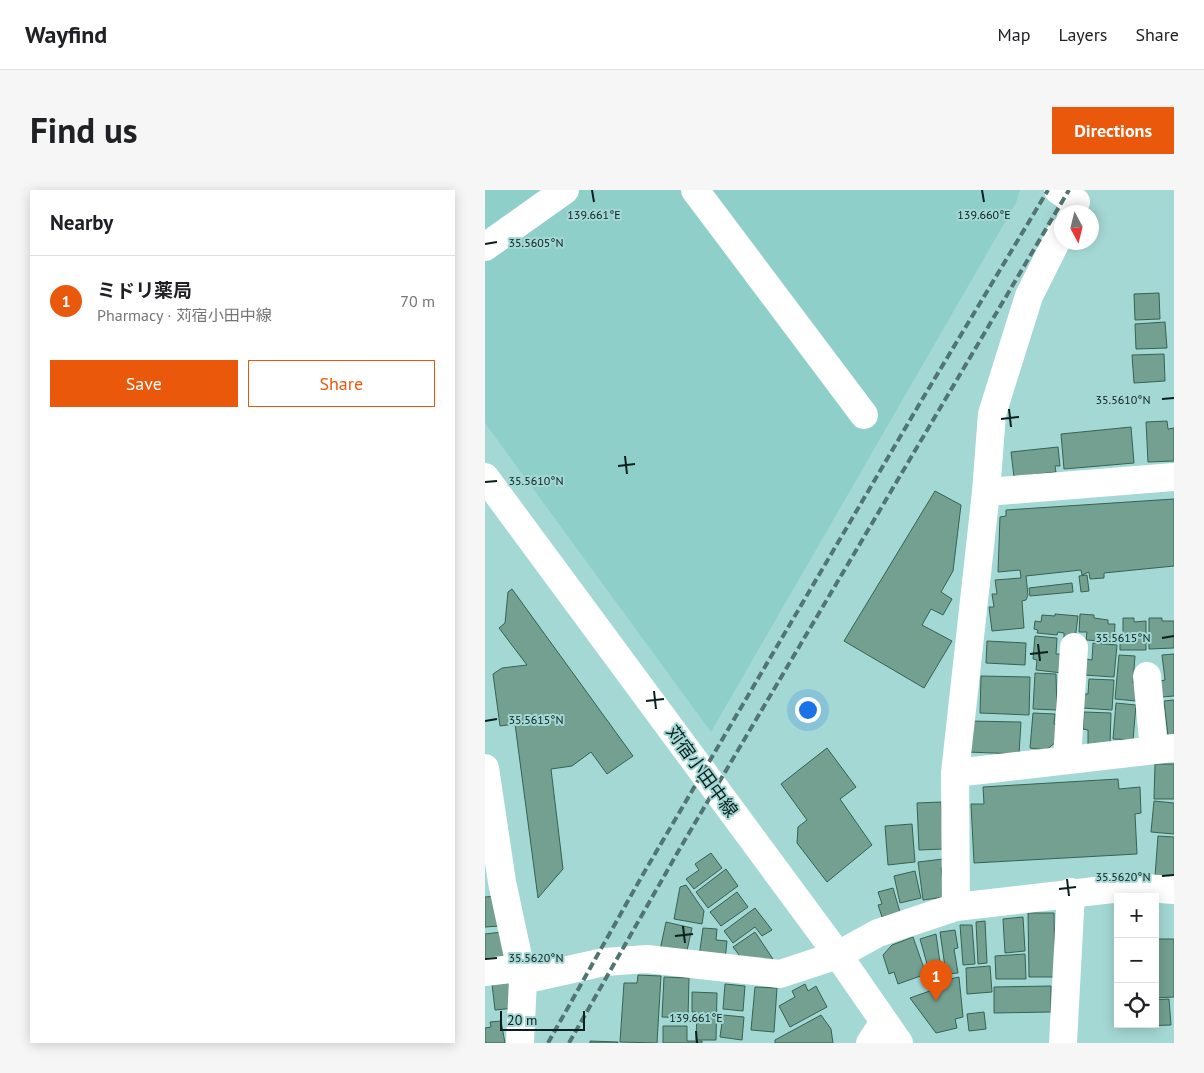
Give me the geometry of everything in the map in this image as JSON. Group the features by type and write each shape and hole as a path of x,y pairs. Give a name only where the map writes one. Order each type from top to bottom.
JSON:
{"street":[{"path":"485,247 565,190"},
{"path":"695,190 864,415"},
{"path":"1058,190 1076,202 1074,205"},
{"path":"955,907 955,773 986,492 992,414 1029,296 1054,246"},
{"path":"986,492 1174,477"},
{"name":"苅宿小田中線","path":"489,488 838,954 884,1036"},
{"path":"1067,760 1074,648"},
{"path":"955,773 1164,749 1147,676"},
{"path":"485,768 502,882 522,974 520,1043"},
{"path":"485,972 522,974 604,962 647,959 780,974 838,954 878,933 955,907 1071,892 1129,887 1174,890"},
{"path":"1063,1043 1071,892"}],"shaded area":[{"path":"485,190 1020,190 1016,203 711,732 485,423"}],"building":[{"path":"1159,293 1160,319 1135,320 1134,294"},
{"path":"1165,322 1167,348 1136,349 1135,324"},
{"path":"1164,354 1165,381 1134,383 1132,355"},
{"path":"1167,421 1168,429 1174,428 1174,461 1148,462 1146,422"},
{"path":"1131,427 1134,463 1064,469 1061,434"},
{"path":"1058,447 1060,466 1055,466 1056,472 1014,477 1011,452"},
{"path":"935,491 961,505 953,571 941,592 952,599 943,615 931,609 922,625 952,641 924,688 844,641"},
{"path":"1174,499 1174,566 1104,573 1104,578 1090,579 1089,572 1082,575 1081,570 1026,576 1028,595 1026,600 1022,601 1024,628 992,631 989,607 994,607 992,594 997,594 995,580 1021,578 1020,570 998,572 1000,517 1006,516 1006,510"},
{"path":"1087,575 1089,591 1081,592 1079,576"},
{"path":"1072,583 1073,592 1030,596 1029,588"},
{"path":"512,589 633,756 607,774 591,752 572,766 551,769 563,869 538,898 515,724 500,726 493,674 502,668 527,665 499,628 505,623 508,592"},
{"path":"1055,614 1078,616 1075,640 1064,639 1064,633 1058,632 1057,635 1037,633 1038,630 1034,629 1035,621 1041,622 1042,615 1055,616"},
{"path":"1080,614 1094,615 1094,618 1108,620 1108,624 1115,624 1114,642 1086,640 1087,632 1079,632"},
{"path":"1123,618 1134,618 1134,622 1146,621 1146,650 1120,650 1120,638 1123,638"},
{"path":"1149,618 1162,618 1162,621 1174,621 1174,648 1149,649"},
{"path":"1035,636 1057,638 1056,654 1064,654 1062,673 1036,670 1037,660 1033,659"},
{"path":"987,641 1026,643 1025,665 986,663"},
{"path":"1093,643 1117,645 1114,677 1084,675 1086,659 1092,660"},
{"path":"1174,654 1174,696 1162,697 1160,681 1165,680 1162,655"},
{"path":"1119,655 1135,656 1133,683 1137,683 1136,701 1115,699"},
{"path":"1035,673 1056,674 1057,710 1033,709"},
{"path":"981,676 1030,677 1029,715 980,713"},
{"path":"1089,679 1114,680 1112,710 1082,708 1083,694 1088,694"},
{"path":"1174,700 1174,736 1168,736 1164,701"},
{"path":"1116,703 1136,705 1133,740 1113,739"},
{"path":"1084,712 1111,713 1110,745 1088,745 1088,730 1083,729"},
{"path":"1033,713 1055,714 1054,724 1057,724 1056,742 1046,750 1030,748"},
{"path":"968,721 1021,722 1019,754 967,752"},
{"path":"827,748 856,787 840,799 872,845 827,882 797,843 798,827 807,820 781,784"},
{"path":"1155,764 1174,764 1174,799 1154,799"},
{"path":"1118,779 1119,789 1140,787 1141,813 1135,814 1137,854 974,863 971,804 984,804 983,787"},
{"path":"1154,801 1174,803 1174,834 1151,832"},
{"path":"941,802 944,849 919,850 917,803"},
{"path":"912,824 915,862 888,865 885,826"},
{"path":"1158,836 1174,837 1174,878 1155,876"},
{"path":"711,853 722,868 694,889 686,879 699,870 695,864"},
{"path":"943,859 944,868 941,868 945,897 923,900 918,862"},
{"path":"726,869 738,886 708,908 696,892"},
{"path":"915,871 921,898 900,903 894,876"},
{"path":"686,885 704,911 702,924 674,919 680,887"},
{"path":"893,888 900,912 882,917 878,905 882,904 878,892"},
{"path":"737,892 748,907 721,926 710,912"},
{"path":"497,896 500,926 485,927 485,897"},
{"path":"755,908 772,930 762,936 755,927 733,943 724,931"},
{"path":"1028,913 1054,913 1055,977 1029,977"},
{"path":"1023,917 1025,951 1005,953 1003,919"},
{"path":"985,921 987,963 978,964 976,922"},
{"path":"666,922 692,928 686,955 660,950"},
{"path":"960,925 972,925 975,964 963,965"},
{"path":"703,928 717,929 716,940 727,941 725,960 699,957"},
{"path":"955,930 958,948 954,949 958,973 946,974 940,932"},
{"path":"502,932 505,959 485,961 485,934"},
{"path":"755,932 773,959 765,965 746,964 733,947"},
{"path":"936,934 942,977 931,978 920,939"},
{"path":"913,937 926,974 898,984 894,972 889,974 883,955 892,945"},
{"path":"1159,939 1174,939 1174,997 1159,998"},
{"path":"1025,954 1026,979 996,979 995,956"},
{"path":"990,966 992,992 967,994 966,968"},
{"path":"638,975 661,976 657,1043 620,1042 624,983 637,983"},
{"path":"664,977 689,978 688,1018 662,1017"},
{"path":"959,977 963,1017 955,1019 957,1028 936,1033 910,998 938,988 937,982"},
{"path":"512,981 515,1008 495,1010 492,984"},
{"path":"725,984 745,986 743,1011 723,1009"},
{"path":"805,984 808,991 816,986 827,1007 790,1027 779,1006 795,997 792,991"},
{"path":"1051,986 1051,1012 994,1013 994,987"},
{"path":"755,987 777,988 774,1032 751,1030"},
{"path":"692,992 717,993 716,1040 696,1040 697,1012 692,1012"},
{"path":"1169,999 1171,1025 1159,1025 1159,1000"},
{"path":"984,1012 986,1029 969,1031 967,1014"},
{"path":"723,1015 744,1017 742,1040 720,1037"},
{"path":"821,1015 831,1029 833,1043 775,1043 775,1040"},
{"path":"501,1021 505,1043 485,1043 485,1028 491,1027 490,1022"},
{"path":"663,1026 687,1026 687,1041 702,1041 702,1043 663,1043"},
{"path":"590,1041 618,1042 618,1043 590,1043"}],"railway":[{"path":"548,1043 642,876 920,403 1048,190"},
{"path":"569,1043 679,850 1069,190"}],"place":[{"name":"ミドリ薬局","path":"936,1001"}]}
